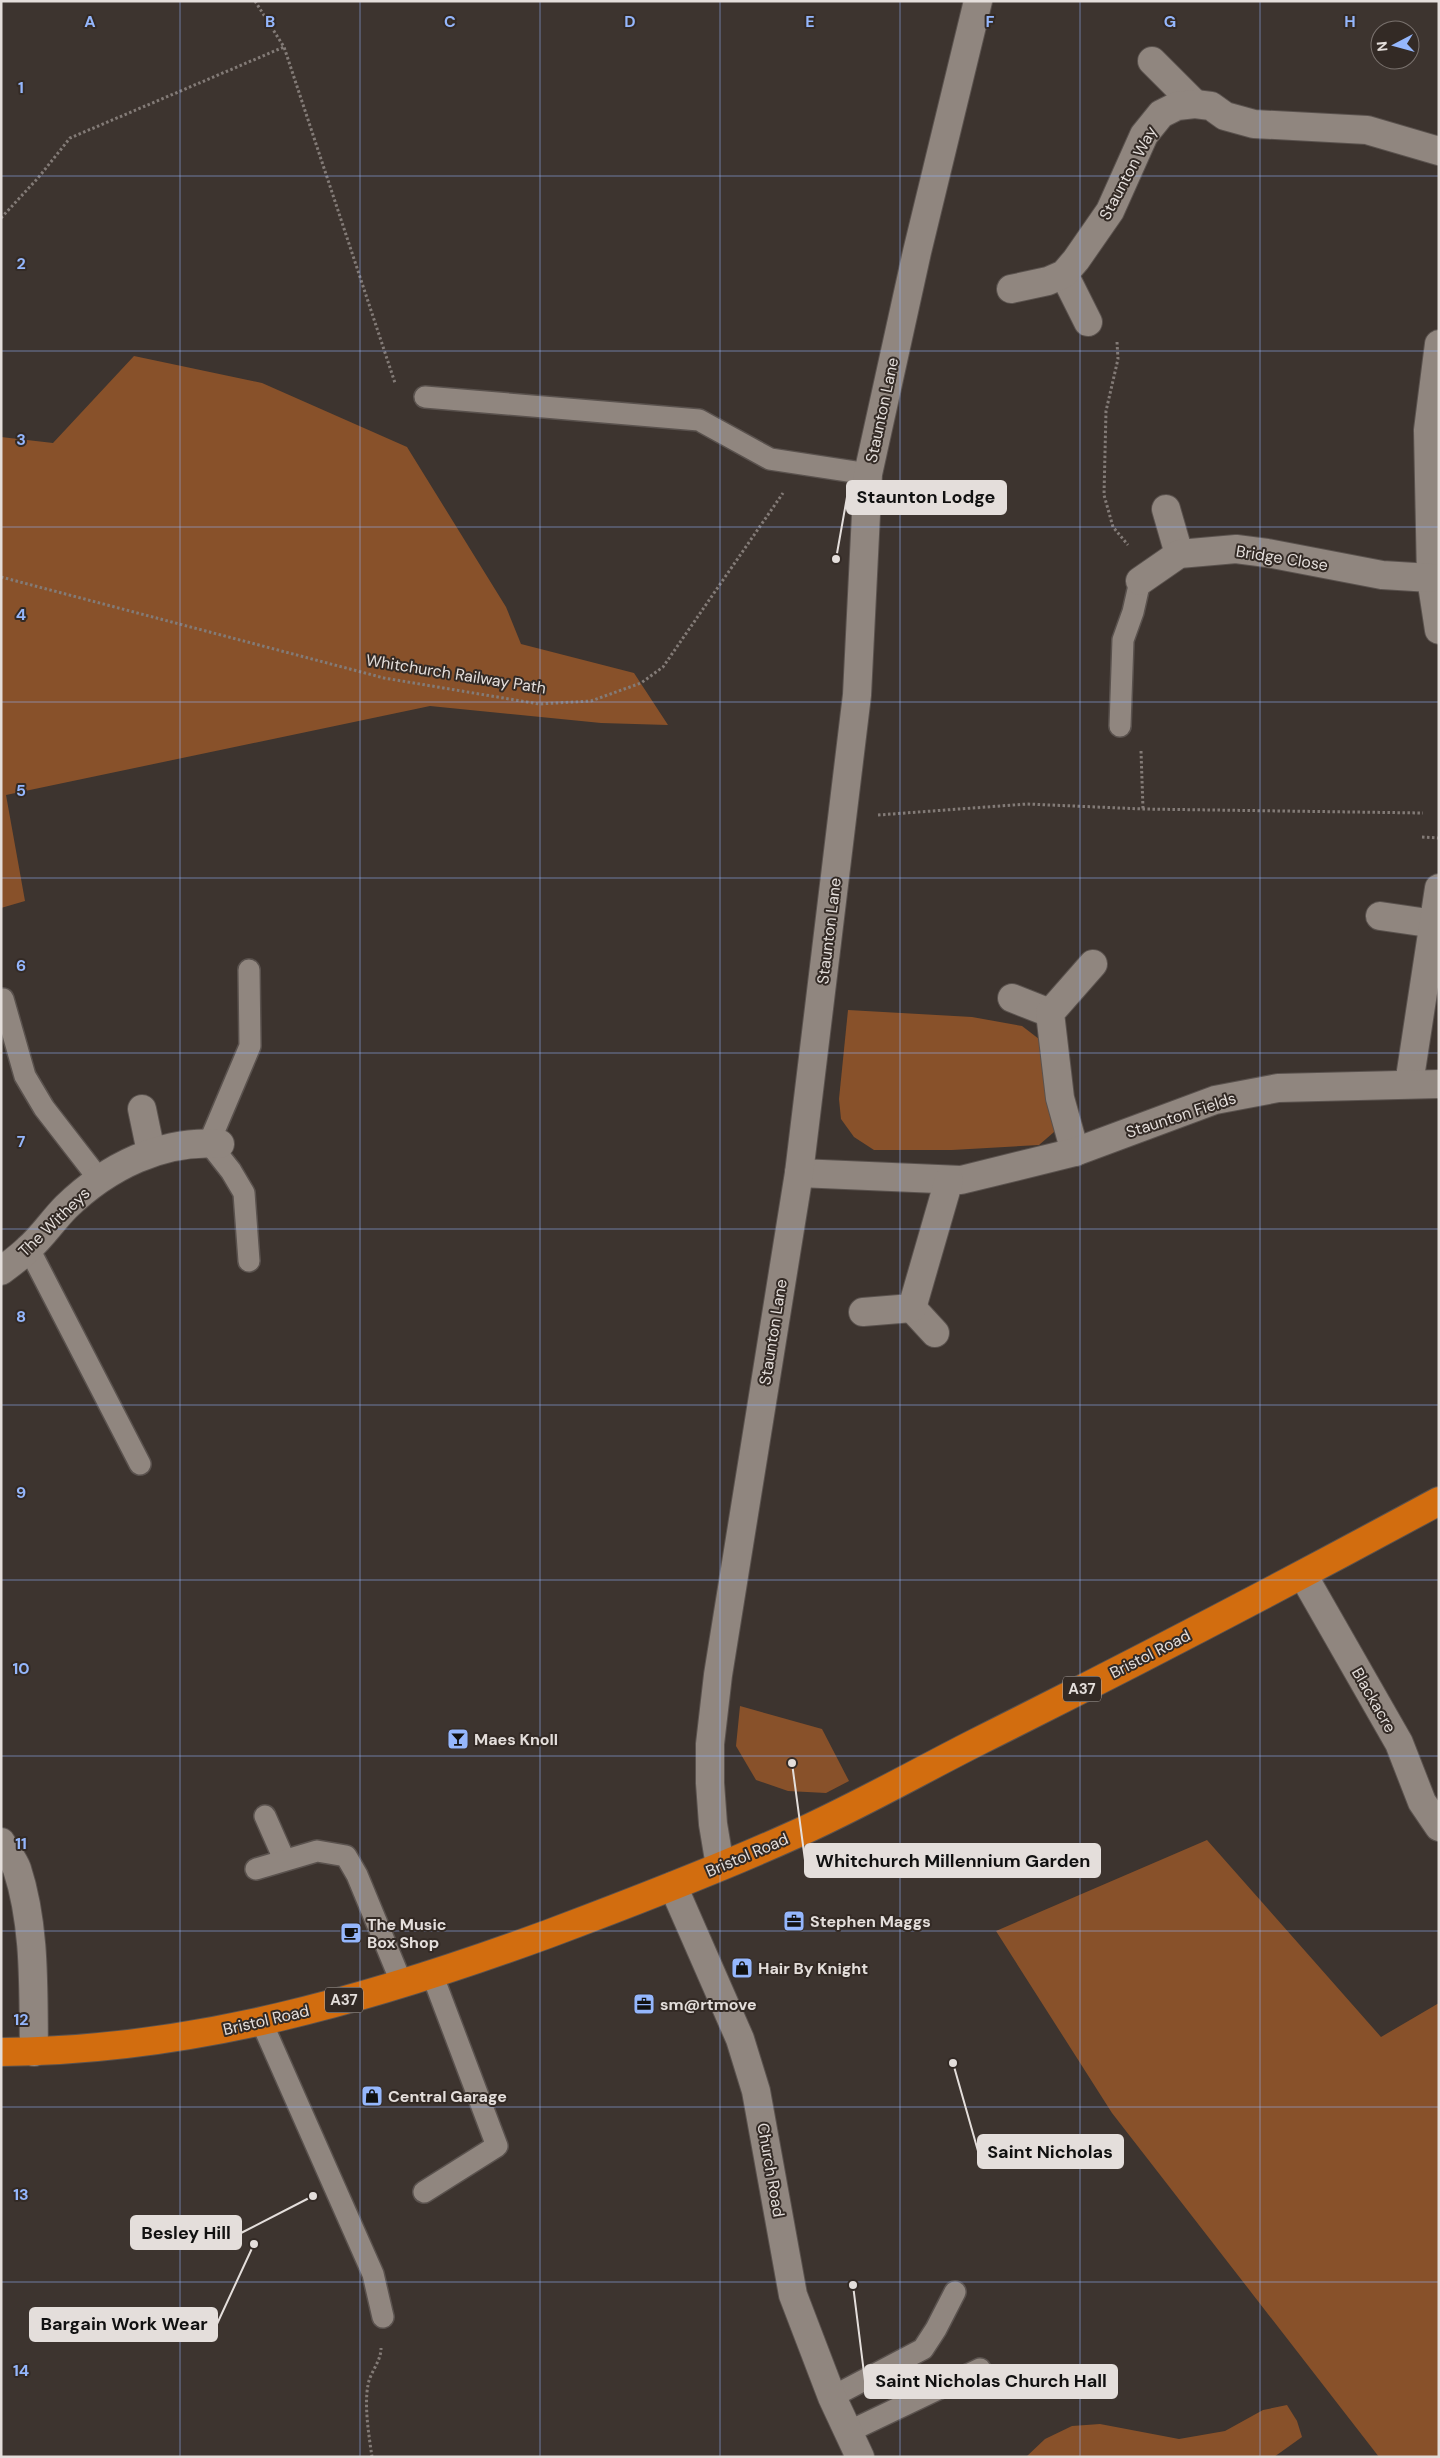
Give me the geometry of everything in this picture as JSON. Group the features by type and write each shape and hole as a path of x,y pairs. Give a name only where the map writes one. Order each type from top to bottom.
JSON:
{"highway":[{"name":"Bristol Road","path":"1,2052 34,2052 175,2039 262,2023 432,1974 673,1886 789,1838 1302,1575 1439,1501"}],"street":[{"name":"Staunton Lane","path":"720,1866 713,1824 710,1744 719,1665 799,1173 857,695 868,474 917,252 978,1"},
{"path":"1152,60 1195,104"},
{"name":"Staunton Way","path":"1064,274 1110,211 1144,135 1161,114 1177,106 1195,104 1211,106 1225,116 1254,124 1367,130 1439,151"},
{"path":"1011,289 1048,281 1064,274 1088,322"},
{"path":"1439,344 1428,430 1431,578 1439,630"},
{"path":"1166,509 1179,554"},
{"name":"Bridge Close","path":"1140,581 1179,554 1236,549 1267,553 1382,576 1431,578"},
{"path":"1409,1084 1439,888"},
{"path":"1380,916 1435,924"},
{"path":"1075,1152 1060,1098 1050,1013 1093,964"},
{"path":"1012,998 1050,1013"},
{"name":"Staunton Fields","path":"799,1173 961,1180 1075,1152 1224,1098 1278,1088 1439,1084"},
{"path":"142,1108 152,1152"},
{"name":"The Witheys","path":"1,1271 29,1249 66,1207 99,1179 152,1152 186,1143 214,1143"},
{"path":"912,1308 949,1180"},
{"path":"863,1312 912,1308"},
{"path":"912,1308 935,1333"},
{"name":"Blackacre","path":"1302,1575 1398,1743 1422,1802 1439,1826"},
{"path":"1,1842 16,1868 27,1917 32,1952 34,2052"},
{"name":"Church Road","path":"673,1886 740,2039 756,2091 793,2295 832,2397 860,2457"}],"lane":[{"path":"425,396 699,420 770,459 868,474"},
{"path":"1120,726 1123,640 1133,612 1140,581"},
{"path":"249,970 250,1046 214,1143 244,1193 250,1261"},
{"path":"4,999 25,1076 44,1108 99,1179"},
{"path":"29,1249 140,1464"},
{"path":"265,1816 284,1859"},
{"path":"256,1869 284,1859 317,1851 346,1856 357,1875 402,1984"},
{"path":"424,2192 496,2146 432,1974"},
{"path":"262,2023 373,2274 382,2317"},
{"path":"832,2397 912,2366 936,2329 955,2292"},
{"path":"848,2432 980,2369"}],"path":[{"path":"255,1 284,47 394,383 425,396"},
{"path":"1,218 38,178 70,138 284,47"},
{"path":"1117,340 1118,359 1106,411 1104,495 1113,527 1133,549"},
{"name":"Whitchurch Railway Path","path":"1,577 384,678 539,704 591,701 641,683 663,667 803,464"},
{"path":"1140,745 1143,809"},
{"path":"843,817 1027,804 1143,809 1423,813"},
{"path":"1422,837 1439,838"},
{"path":"372,2457 369,2434 368,2384 381,2355 382,2317"}],"shaded area":[{"path":"134,356 262,383 407,447 506,607 521,644 634,673 668,725 601,723 430,706 6,795 25,901 1,908 1,437 53,443"},
{"path":"848,1010 972,1017 1022,1026 1039,1039 1057,1113 1054,1132 1039,1145 952,1150 874,1150 854,1137 841,1119 839,1099"},
{"path":"740,1706 822,1729 849,1781 826,1793 788,1791 756,1780 736,1746"},
{"path":"1207,1840 1381,2037 1439,2003 1439,2457 1379,2457 1112,2113 996,1931"},
{"path":"1287,2405 1297,2421 1302,2437 1274,2457 1026,2457 1045,2439 1072,2426 1100,2424 1179,2439 1225,2431 1263,2410"}],"place":[{"name":"Staunton Lodge","path":"836,559"},
{"name":"Maes Knoll","path":"458,1739"},
{"name":"Whitchurch Millennium Garden","path":"792,1763"},
{"name":"Stephen Maggs","path":"794,1921"},
{"name":"The Music Box Shop","path":"351,1933"},
{"name":"Hair By Knight","path":"742,1968"},
{"name":"sm@rtmove","path":"644,2004"},
{"name":"Saint Nicholas","path":"953,2063"},
{"name":"Central Garage","path":"372,2096"},
{"name":"Besley Hill","path":"313,2196"},
{"name":"Bargain Work Wear","path":"254,2244"},
{"name":"Saint Nicholas Church Hall","path":"853,2285"}]}
